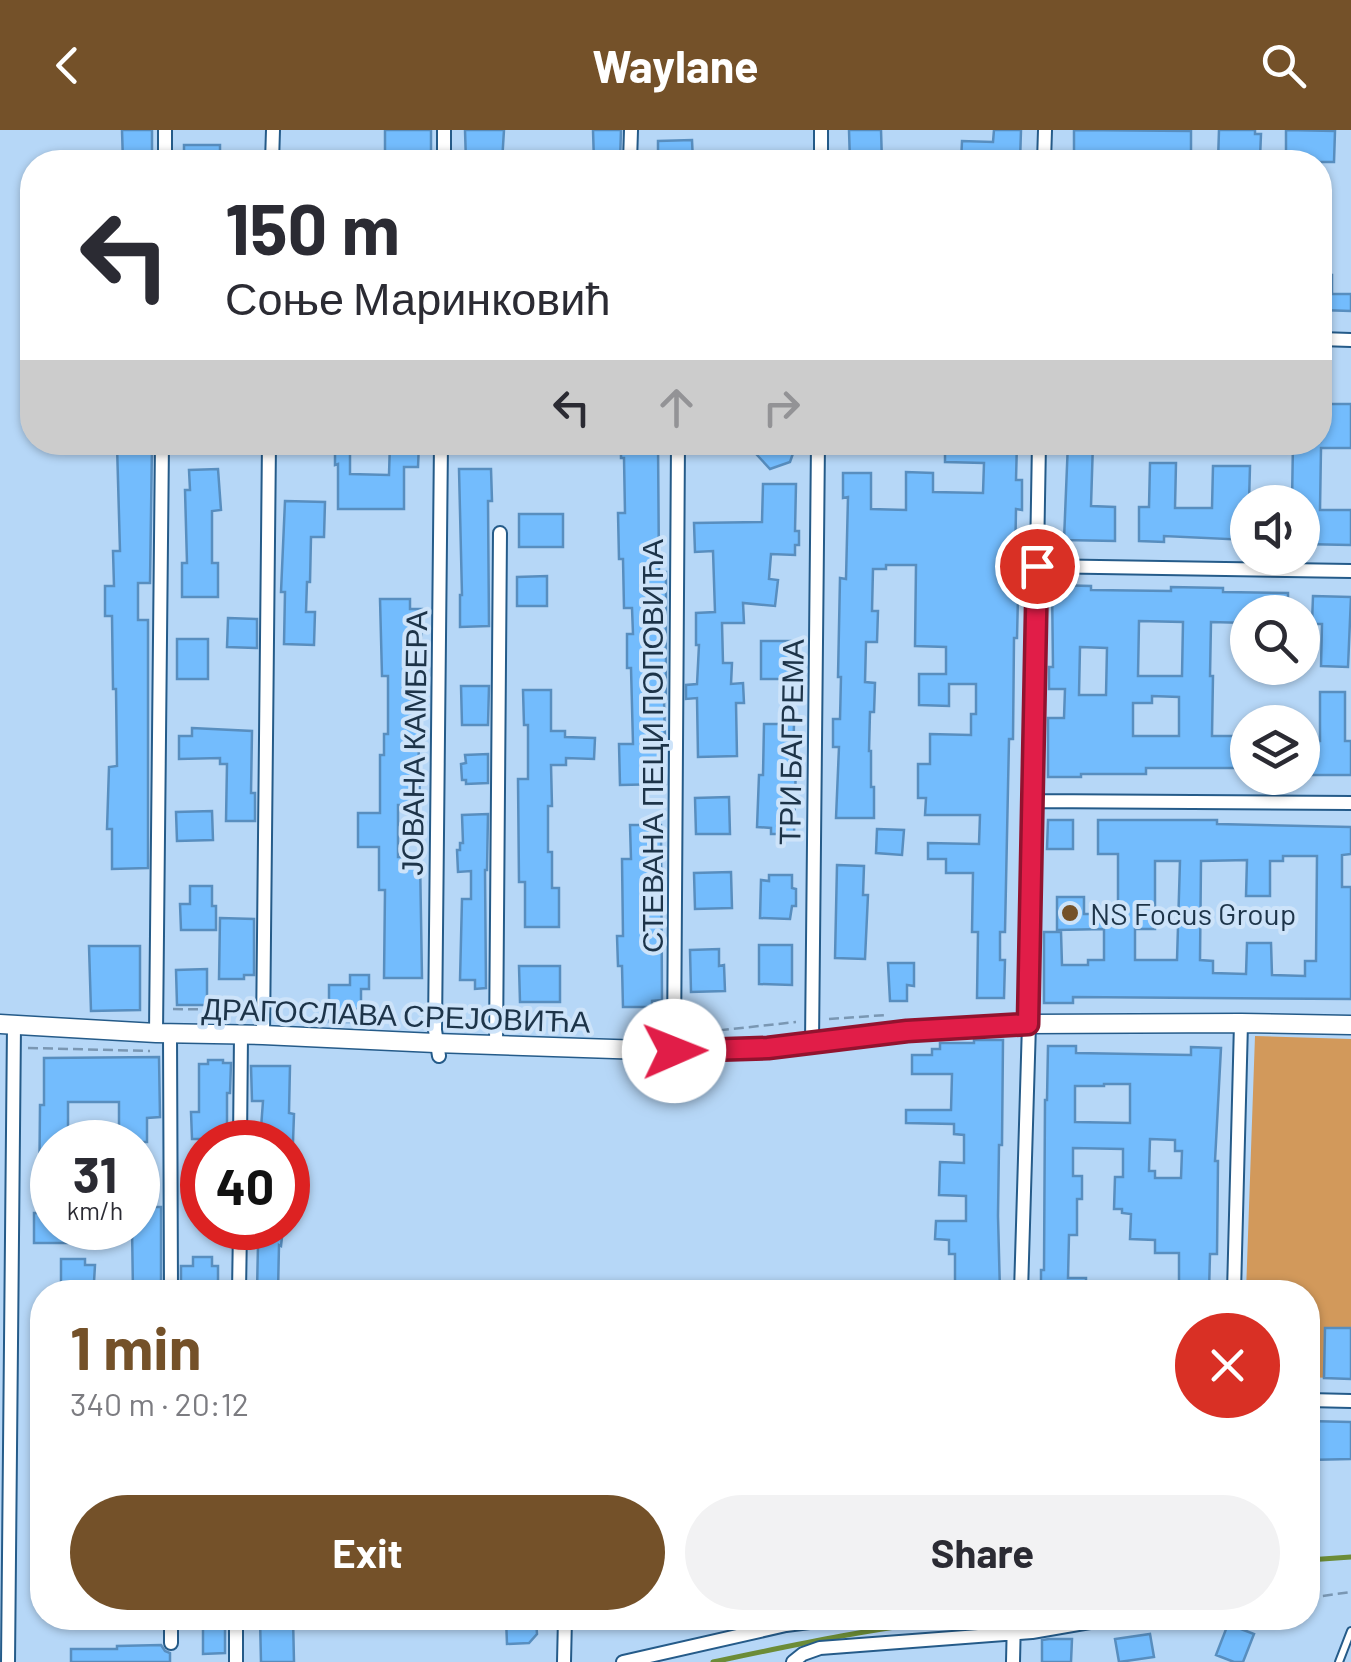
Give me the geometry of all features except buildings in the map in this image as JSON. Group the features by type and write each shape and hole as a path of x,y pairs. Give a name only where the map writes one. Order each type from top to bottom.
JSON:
{"street":[{"path":"162,455 157,1008 163,1033 171,1280"},
{"path":"263,1034 269,455"},
{"name":"ЈОВАНА КАМБЕРА","path":"437,1050 441,455"},
{"name":"СТЕВАНА ПЕЦИ ПОПОВИЋА","path":"674,1043 678,455"},
{"name":"ТРИ БАГРЕМА","path":"812,1043 818,455"},
{"path":"1021,1280 1039,455"},
{"path":"496,1046 500,532"},
{"path":"1037,566 1351,571"},
{"path":"1032,801 1351,804"},
{"path":"1234,1280 1241,1022"},
{"name":"ДРАГОСЛАВА СРЕЈОВИЋА","path":"7,1025 263,1034 437,1050 674,1043 768,1048 907,1031 1028,1024 1351,1025"},
{"path":"7,1025 8,1662"},
{"path":"240,1120 241,1034"},
{"path":"239,1280 240,1250"},
{"path":"1320,1400 1351,1401"},
{"path":"171,1630 171,1643"},
{"path":"236,1630 236,1662"},
{"path":"564,1630 564,1662"},
{"path":"623,1662 750,1630"},
{"path":"793,1662 820,1648 1043,1630"},
{"path":"1013,1662 1014,1633"}],"lane":[{"path":"1339,1662 1351,1631"}],"path":[{"path":"157,1008 263,1010"},
{"path":"674,1043 812,1020 891,1015"},
{"path":"1320,1596 1351,1592"}],"shaded area":[{"path":"1255,1036 1351,1039 1351,1379 1320,1378 1320,1280 1246,1280"}],"waterway":[{"path":"1320,1559 1351,1557"},
{"path":"713,1662 878,1630"}],"place":[{"name":"NS Focus Group","path":"1070,913"}],"route":[{"path":"674,1051 768,1048 907,1031 1028,1024 1037,566"}]}
